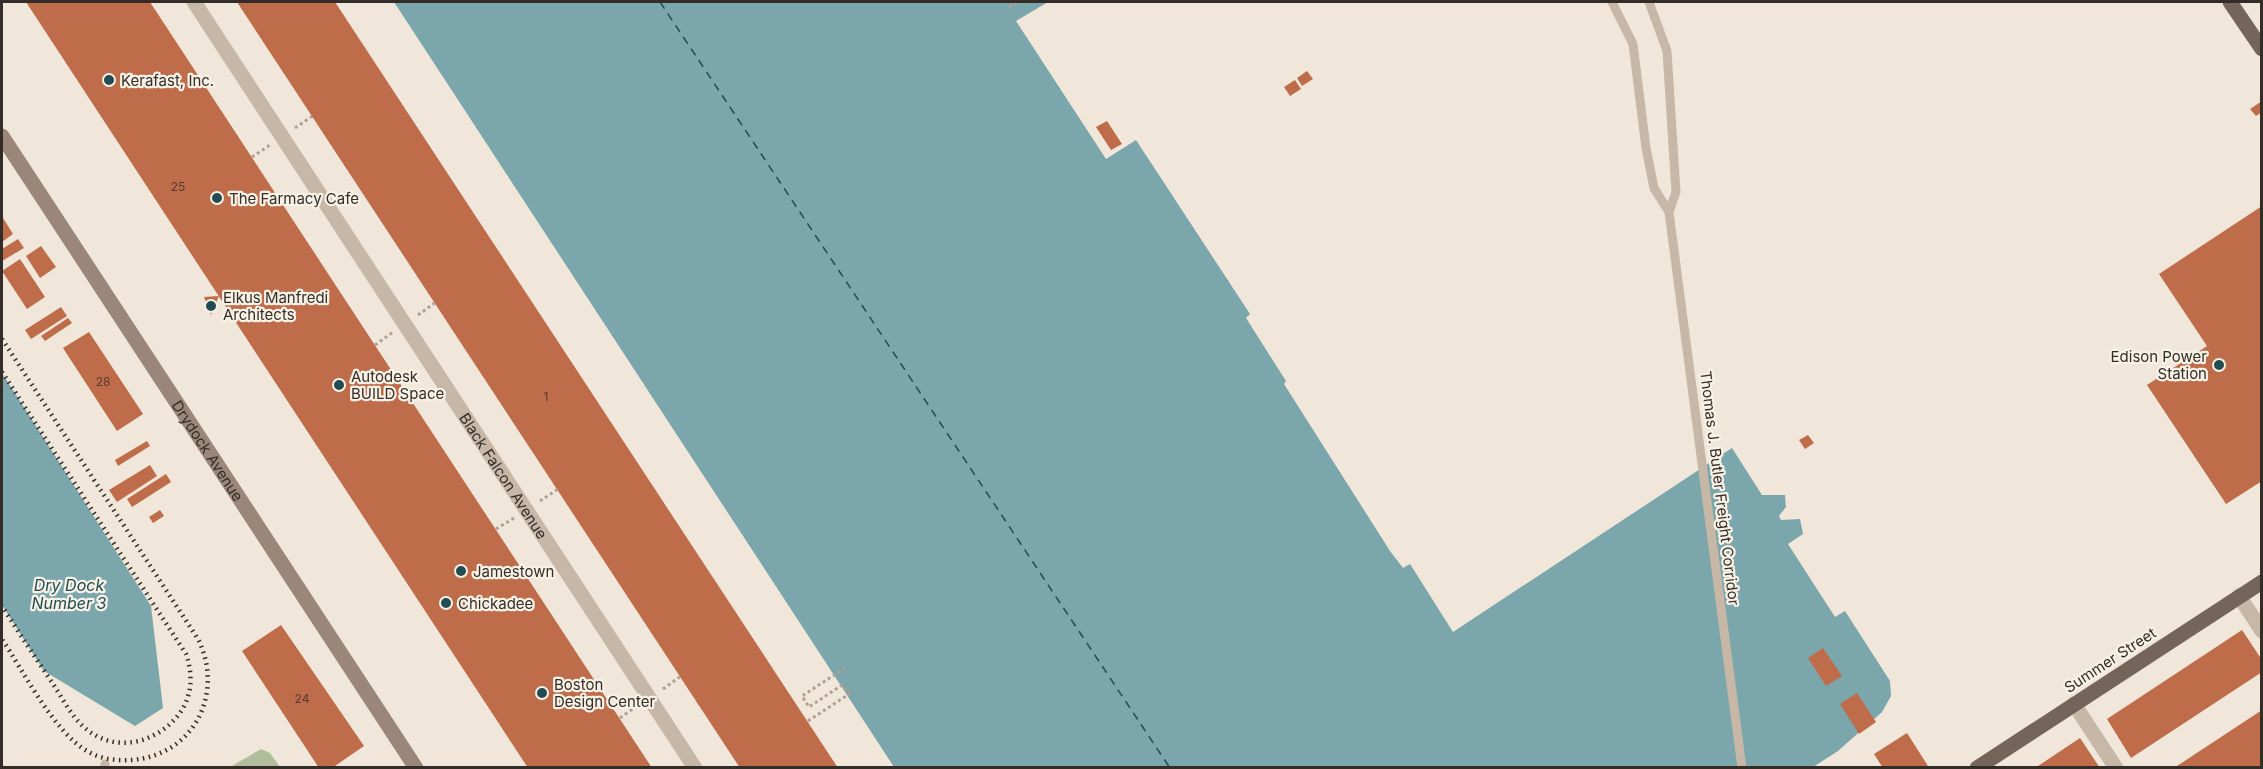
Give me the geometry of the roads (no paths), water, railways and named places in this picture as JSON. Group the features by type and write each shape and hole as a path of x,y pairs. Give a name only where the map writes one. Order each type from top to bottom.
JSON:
{"main road":[{"path":"2230,2 2259,41"},
{"name":"Summer Street","path":"1977,768 2262,582"}],"street":[{"name":"Black Falcon Avenue","path":"194,2 695,768"},
{"name":"Drydock Avenue","path":"2,136 416,768"},
{"path":"2239,596 2262,631"},
{"path":"2074,704 2116,768"}],"lane":[{"name":"Thomas J. Butler Freight Corridor","path":"1612,2 1633,44 1654,188 1669,212 1742,768"},
{"name":"Thomas J. Butler Freight Corridor","path":"1648,2 1667,51 1676,192 1669,212"}],"water":[{"path":"394,2 1048,2 1016,21 1106,159 1136,140 1250,314 1246,318 1286,381 1284,384 1390,551 1403,568 1410,564 1453,632 1732,448 1762,495 1785,495 1786,507 1779,516 1781,520 1800,519 1803,534 1788,544 1835,617 1845,611 1890,681 1891,696 1882,712 1838,751 1813,767 894,767"},
{"name":"Dry Dock Number 3","path":"2,373 151,606 163,708 135,726 44,671 2,605"}],"railway":[{"path":"2,339 198,639 205,660 208,680 205,700 198,718 187,734 172,747 153,756 131,760 103,758 87,751 63,730 40,700 2,639"},
{"path":"2,372 186,654 191,680 188,696 181,712 165,728 143,740 119,743 96,736 80,724 72,714 2,606"}],"place":[{"name":"Kerafast, Inc.","path":"109,80"},
{"name":"The Farmacy Cafe","path":"217,198"},
{"name":"Elkus Manfredi Architects","path":"211,306"},
{"name":"Edison Power Station","path":"2219,365"},
{"name":"Autodesk BUILD Space","path":"339,385"},
{"name":"Jamestown","path":"461,571"},
{"name":"Chickadee","path":"446,603"},
{"name":"Boston Design Center","path":"542,693"}]}
